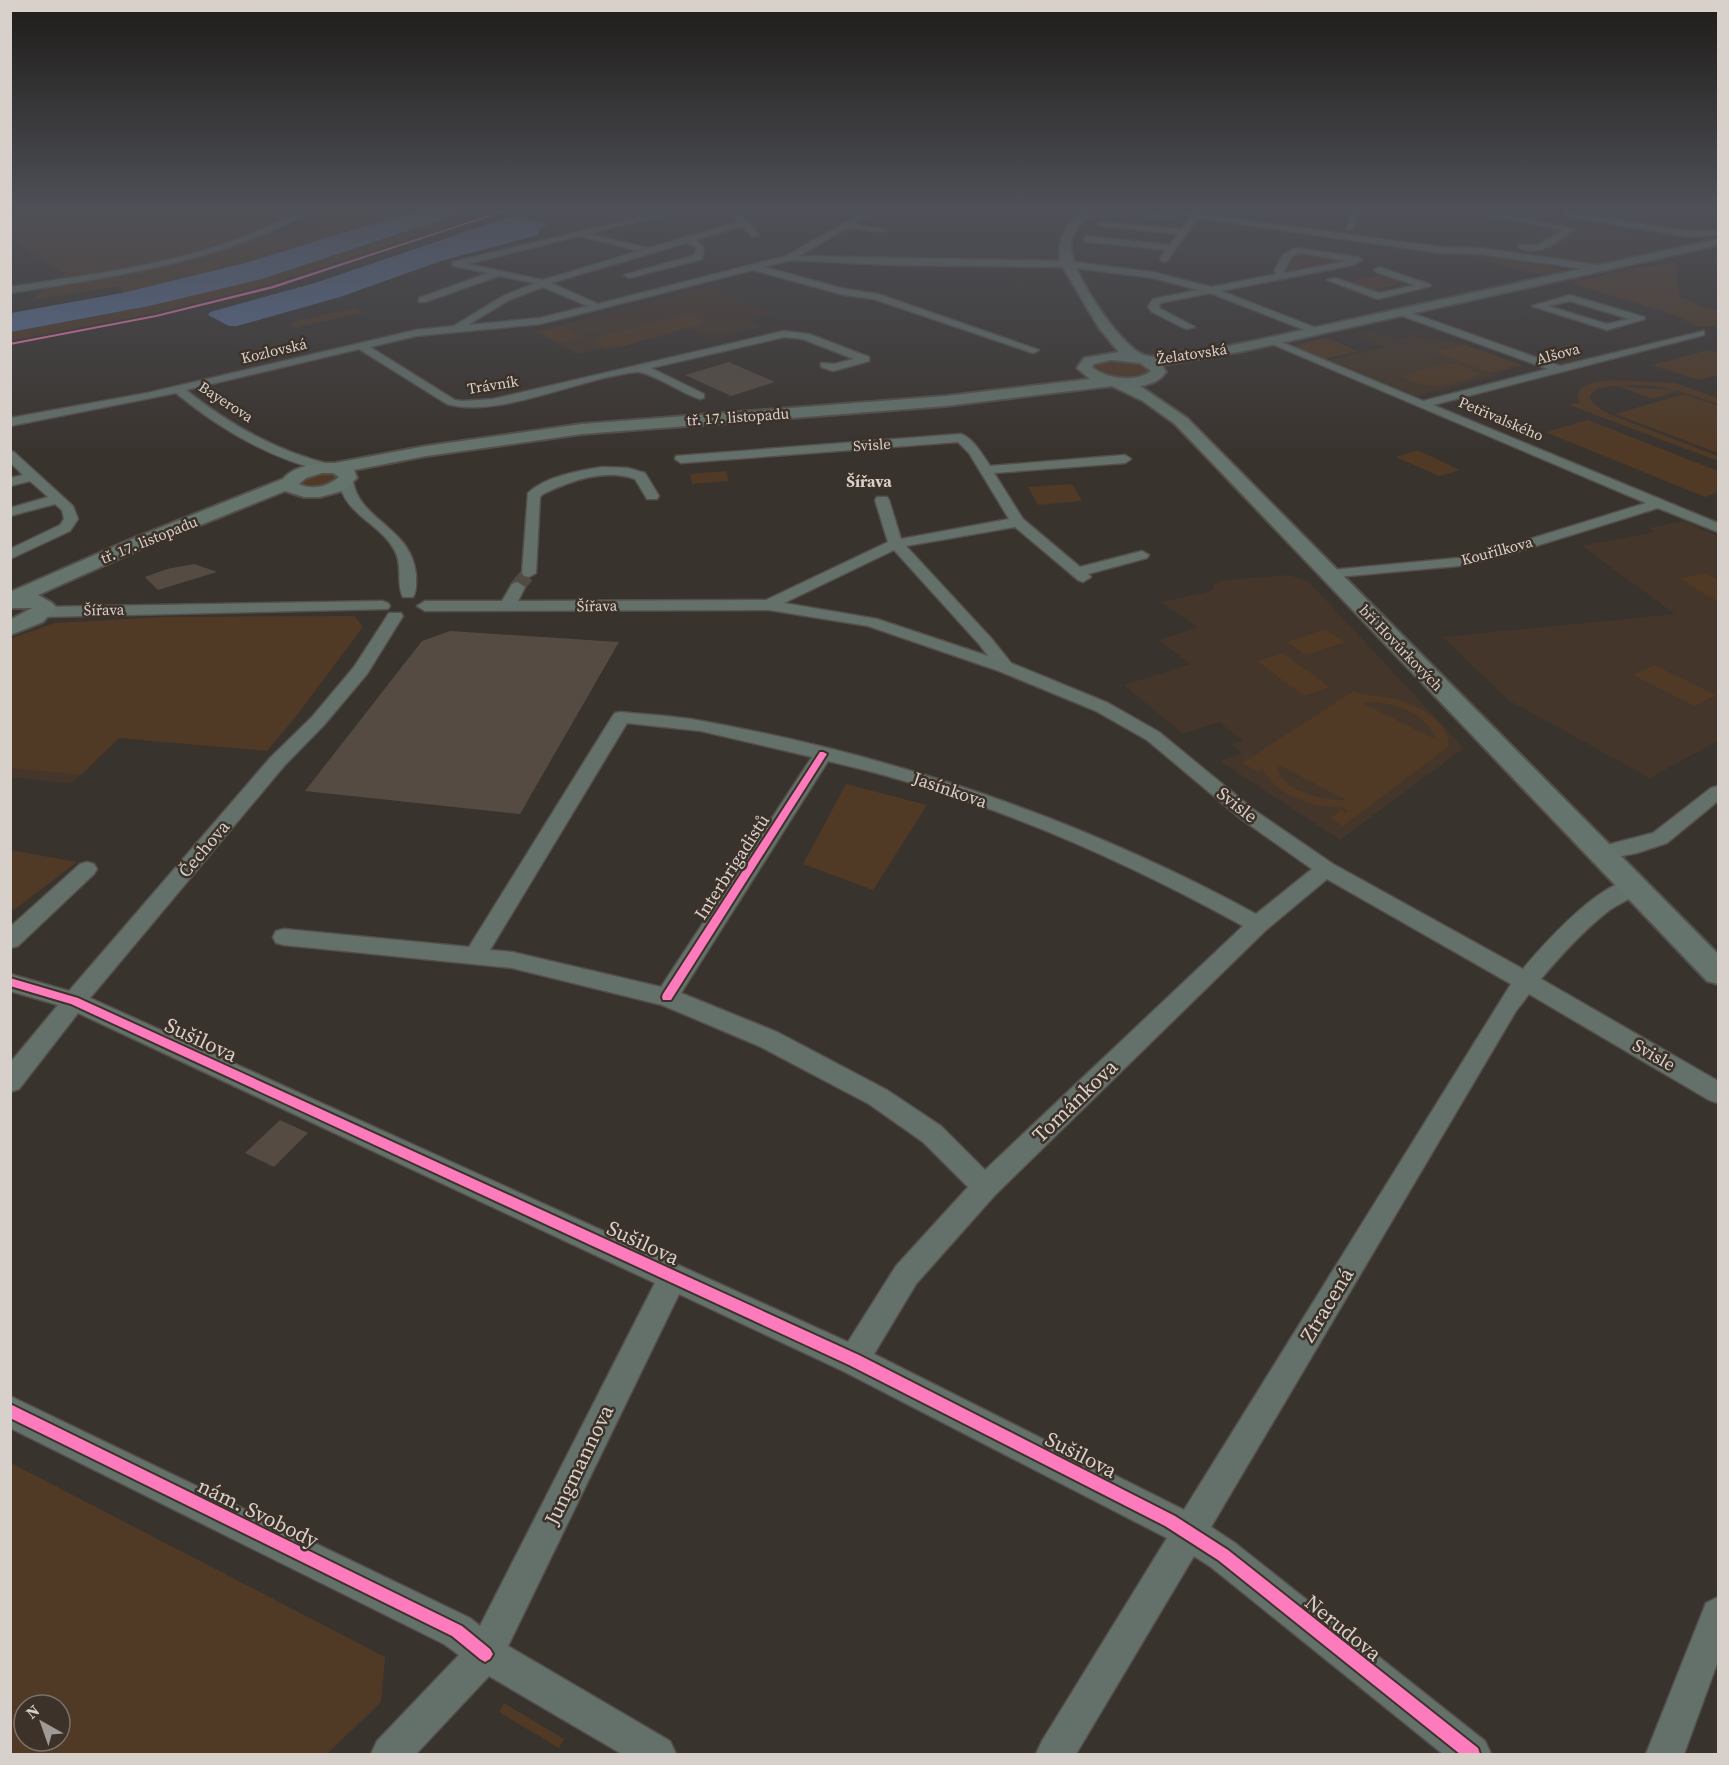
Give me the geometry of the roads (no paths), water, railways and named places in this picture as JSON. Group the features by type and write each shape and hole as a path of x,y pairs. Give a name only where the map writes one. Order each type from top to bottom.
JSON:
{"main road":[{"path":"1082,289 1106,328 1125,350 1141,359"},
{"name":"Želatovská","path":"1088,364 1119,356 1174,360 1244,347 1502,289"},
{"path":"1088,364 1109,349 1106,328"},
{"name":"Želatovská","path":"1113,381 1137,382 1176,367 1244,347"},
{"name":"bří Hovůrkových","path":"1141,359 1158,369 1155,377 1156,390 1169,411"},
{"name":"bří Hovůrkových","path":"1088,364 1093,376 1137,390 1169,411 1719,973"},
{"name":"tř. 17. listopadu","path":"989,396 1063,380 1076,375 1088,364"},
{"name":"tř. 17. listopadu","path":"300,487 305,472 339,474 488,442 582,429 855,410 1113,381"},
{"name":"tř. 17. listopadu","path":"10,601 136,544 300,487 333,488 339,474"},
{"name":"tř. 17. listopadu","path":"10,629 44,610 49,596 60,588 141,548 300,487"},
{"path":"10,601 36,601 44,610"}],"street":[{"path":"422,300 452,289"},
{"path":"456,328 506,298 530,289"},
{"path":"557,289 597,307"},
{"name":"Kozlovská","path":"10,422 177,388 416,333 540,321 665,289"},
{"path":"834,289 875,296 1034,350"},
{"path":"1145,293 1156,301 1213,289"},
{"path":"1359,289 1378,296 1410,289"},
{"path":"1210,290 1315,331"},
{"path":"1607,327 1640,319 1570,298 1537,306 1656,344"},
{"path":"1156,301 1153,307 1155,310 1190,327"},
{"path":"1400,312 1558,369"},
{"name":"Alšova","path":"1424,404 1700,333"},
{"name":"Trávník","path":"361,346 451,402 462,405 493,402 784,334 806,336 865,359 833,368 825,365"},
{"name":"Petřivalského","path":"1270,341 1719,528"},
{"path":"642,368 700,396"},
{"name":"Bayerova","path":"177,388 258,442 282,463 300,487"},
{"name":"Svisle","path":"681,459 961,438 986,470 1018,522 1080,574 1142,555"},
{"name":"Bayerova","path":"258,442 301,462 339,474"},
{"path":"10,455 68,509 71,519 65,528 10,555"},
{"path":"986,470 1125,459"},
{"path":"529,573 533,496 538,491 585,473 625,472 639,476 652,496"},
{"path":"339,474 359,507 390,534 401,549 410,572 408,594"},
{"path":"10,482 33,476"},
{"path":"300,487 359,507"},
{"path":"10,512 57,499"},
{"path":"882,500 896,544 1018,522"},
{"name":"Kouřílkova","path":"1331,575 1470,559 1504,551 1659,503"},
{"name":"Svisle","path":"896,544 980,635 1005,667 1102,707 1153,736 1246,814 1326,869 1719,1093"},
{"name":"Šířava","path":"770,605 788,594 896,544"},
{"path":"507,607 517,587"},
{"path":"408,594 424,597 427,601 425,606 415,613 389,611 394,597 408,594"},
{"name":"Šířava","path":"425,606 770,605 871,622 1005,667"},
{"name":"Šířava","path":"44,610 389,611"},
{"name":"Čechova","path":"10,1082 74,1001 277,762 325,713 361,670 389,611"},
{"name":"Jasínkova","path":"475,956 621,717 701,726 875,766 950,789 1073,835 1172,879 1258,925"},
{"name":"Interbrigadistů","path":"668,997 823,754"},
{"path":"1602,853 1637,846 1660,838 1719,792"},
{"path":"10,940 87,869"},
{"name":"Tománkova","path":"854,1360 906,1275 985,1187 1258,925 1303,885 1326,869"},
{"name":"Ztracená","path":"1055,1755 1508,1005 1525,981 1599,905 1616,893 1634,886"},
{"path":"284,937 512,960 668,997 768,1039 879,1097 932,1134 985,1187"},
{"name":"Sušilova","path":"10,982 74,1001 854,1360 1190,1532"},
{"name":"Jungmannova","path":"485,1654 673,1277"},
{"name":"nám. Svobody","path":"10,1411 457,1631 485,1654 657,1755"},
{"name":"Nerudova","path":"1190,1532 1472,1755"},
{"path":"1665,1755 1719,1614"},
{"path":"390,1755 485,1654"}],"water":[{"path":"137,289 219,289 149,306 11,332 11,313"},
{"path":"292,289 361,289 237,326 229,326 208,315 210,312"}],"tunnel":[{"path":"517,587 529,573"}],"district":[{"name":"Šířava","path":"869,481"}]}
